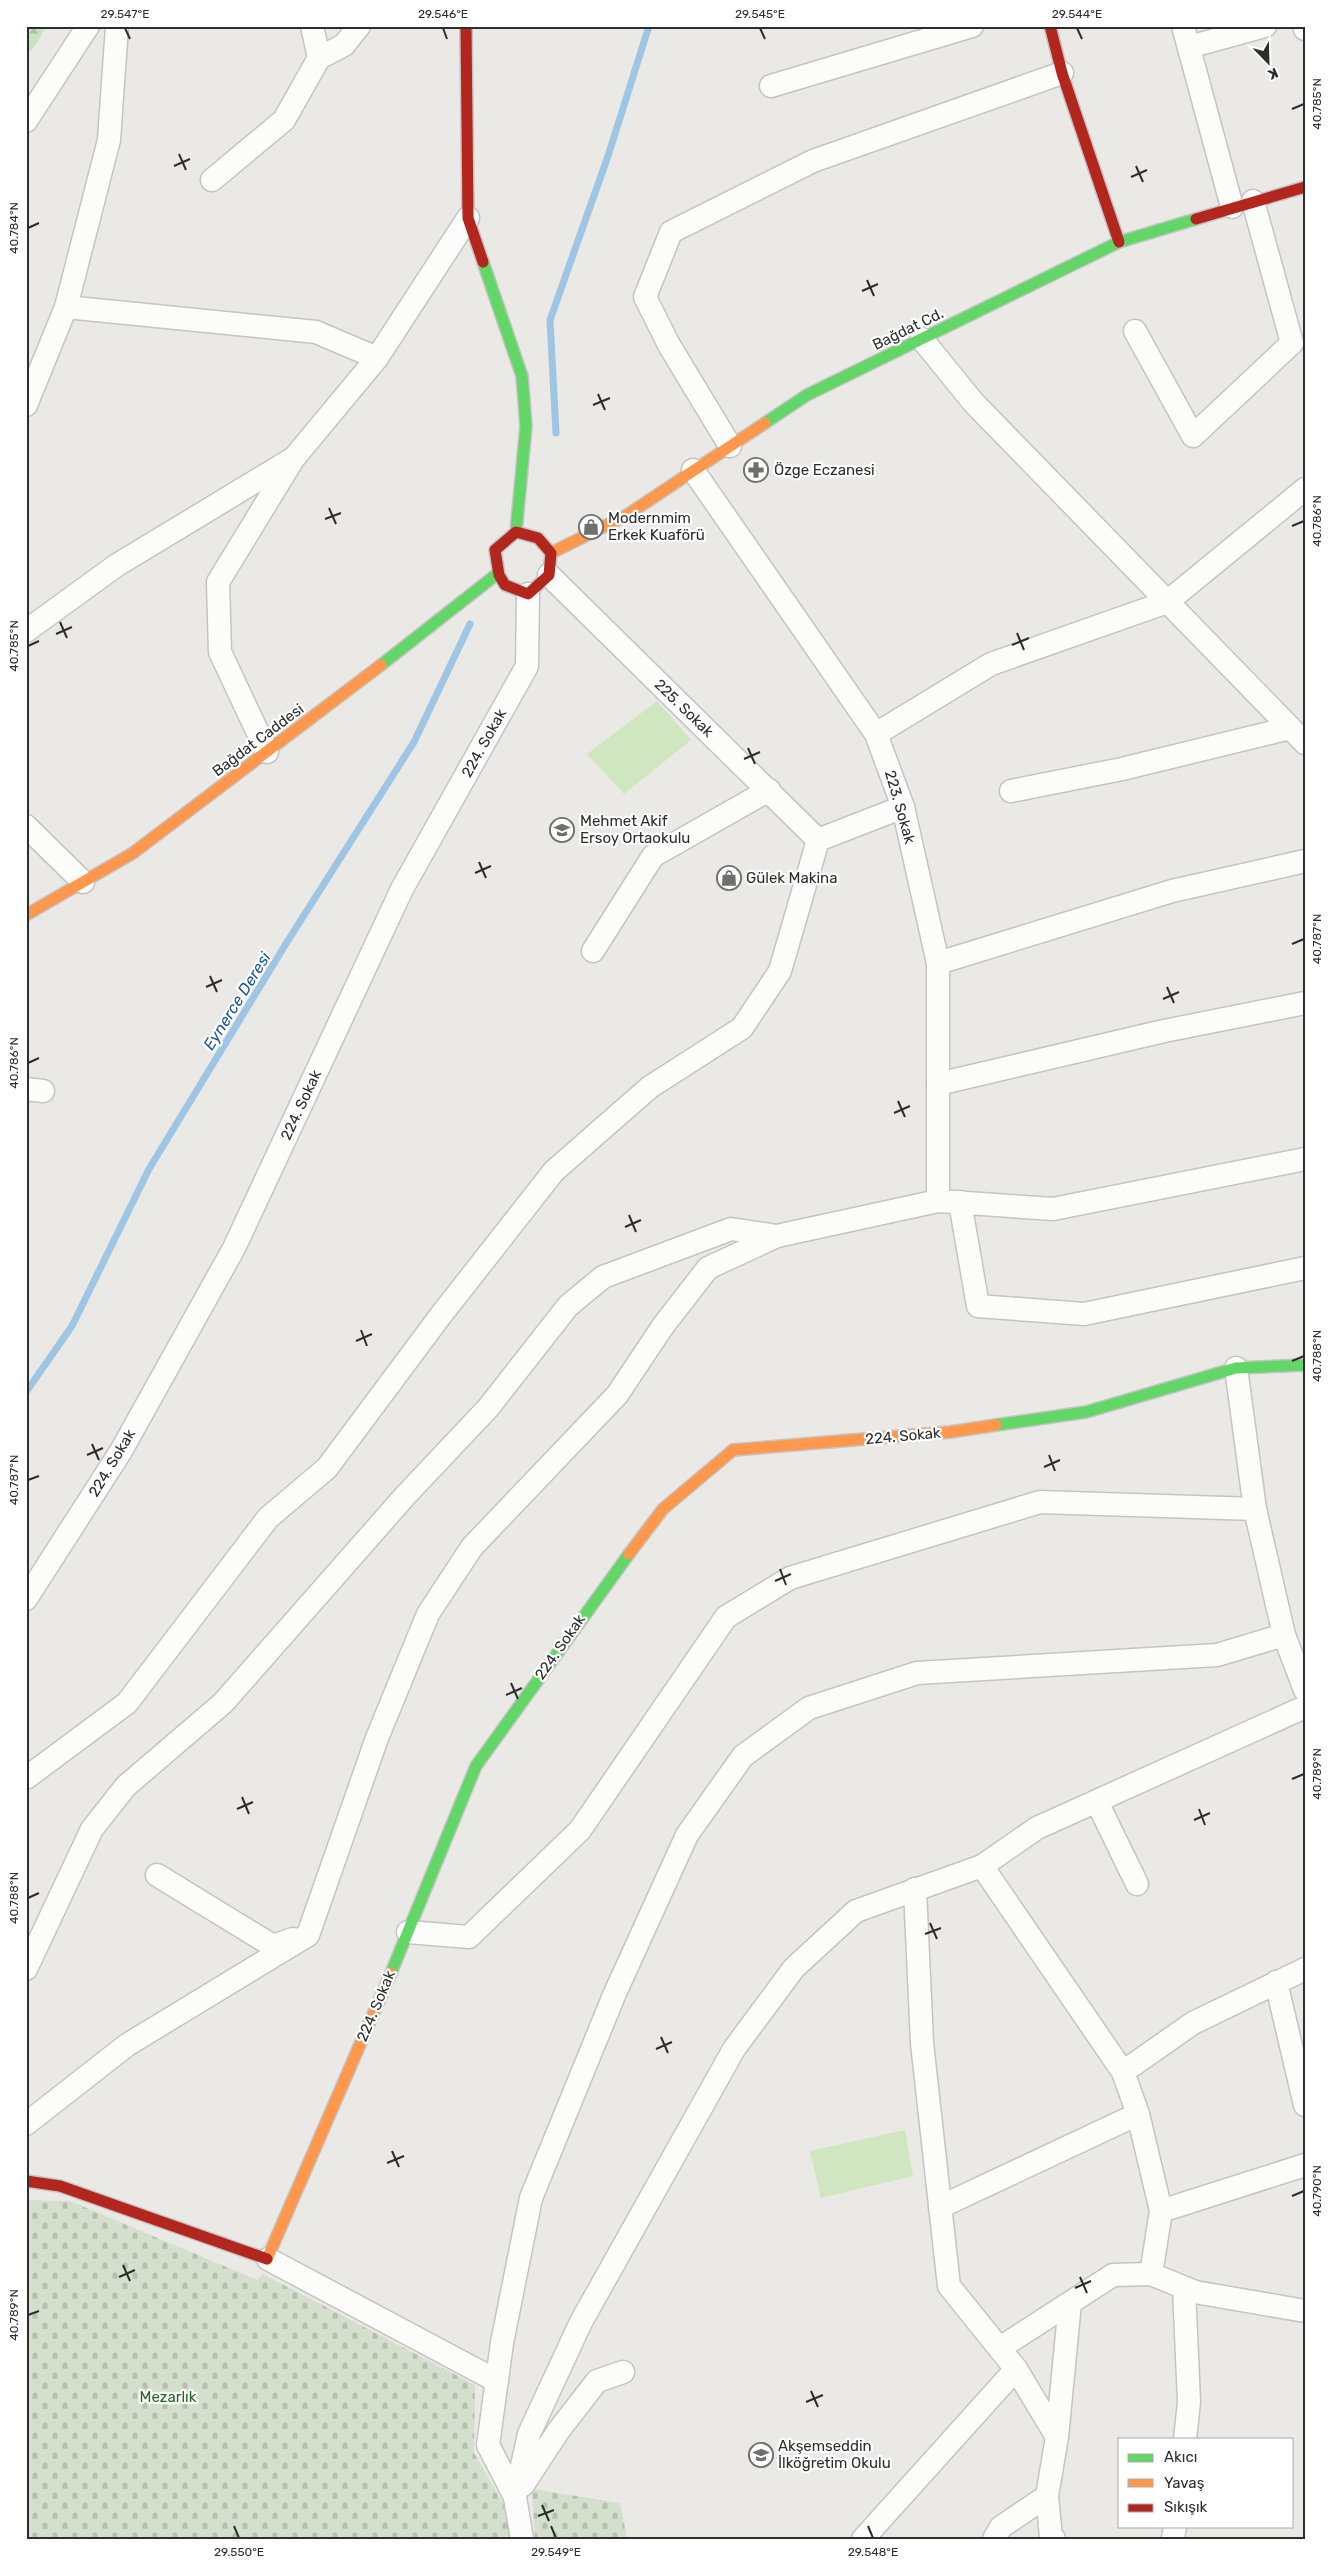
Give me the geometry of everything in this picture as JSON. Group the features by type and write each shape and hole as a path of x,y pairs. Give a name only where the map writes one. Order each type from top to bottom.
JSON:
{"street":[{"path":"26,121 88,26"},
{"path":"26,405 66,307 109,140 117,26"},
{"path":"312,26 319,58"},
{"path":"212,180 284,120 319,58 359,26"},
{"path":"466,26 468,218 522,376 526,426 516,532 495,550 497,574 509,589 528,594 549,575 551,553 538,538 516,532"},
{"path":"771,86 972,26"},
{"path":"1050,26 1062,73 1119,242"},
{"path":"1135,330 1193,436 1292,343 1242,204 1186,37 1265,26"},
{"path":"730,446 669,345 645,297 671,232 813,161 1062,73"},
{"name":"Bağdat Cd.","path":"551,553 626,515 807,395 1119,242 1242,204 1305,187"},
{"path":"267,752 220,652 218,582 294,458 376,358 468,218"},
{"path":"66,307 316,332 376,358"},
{"path":"922,339 974,402 1297,736"},
{"path":"26,631 117,565 294,458"},
{"name":"223. Sokak","path":"693,470 876,734 903,807 938,963 938,1084 949,1202 978,1306 1084,1314 1305,1268"},
{"path":"876,734 991,664 1167,602 1305,489"},
{"name":"Bağdat Caddesi","path":"26,915 133,853 497,574"},
{"name":"225. Sokak","path":"549,575 818,840"},
{"name":"224. Sokak","path":"26,1599 121,1451 234,1248 402,889 527,666 528,594"},
{"path":"1011,791 1297,736"},
{"path":"593,951 653,856 769,790"},
{"path":"26,1778 127,1703 268,1518 327,1468 441,1315 554,1171 650,1087 742,1028 780,971 818,840 903,807"},
{"path":"26,826 83,882"},
{"path":"938,963 1172,891 1305,860"},
{"path":"938,1084 1164,1031 1305,1003"},
{"path":"26,2124 127,2045 308,1935 377,1738 428,1614 472,1547 617,1395 663,1326 708,1268 777,1236 949,1202 1053,1209 1305,1159"},
{"path":"26,1969 92,1830 126,1786 223,1703 406,1496 488,1408 568,1306 603,1277 731,1230 777,1236"},
{"name":"224. Sokak","path":"268,2259 408,1932 476,1766 590,1605 663,1509 733,1450 950,1432 1086,1412 1236,1368 1305,1365"},
{"path":"1236,1368 1255,1509 1284,1634 1305,1690"},
{"path":"408,1932 469,1937 580,1830 726,1618 790,1578 1040,1502 1255,1509"},
{"path":"522,2539 515,2497 488,2445 502,2343 531,2198 615,1993 687,1835 744,1756 809,1708 917,1673 1217,1655 1284,1634"},
{"path":"515,2497 529,2434 581,2322 734,2049 794,1968 856,1911 982,1866 1037,1828 1305,1707"},
{"path":"1097,1802 1137,1884"},
{"path":"982,1866 1123,2072 1138,2114 1161,2210 1151,2274"},
{"path":"157,1875 273,1946 308,1935"},
{"path":"915,1889 922,2043 948,2286 1016,2369 1057,2437"},
{"path":"1123,2072 1193,2023 1305,1969"},
{"path":"1276,1982 1305,2105"},
{"path":"940,2207 1138,2114"},
{"path":"1161,2210 1305,2165"},
{"path":"26,2181 60,2186 268,2259 497,2381"},
{"path":"1000,2348 1113,2275 1151,2274 1195,2292 1305,2311"},
{"path":"1184,2288 1189,2402 1185,2438"},
{"path":"1054,2539 1051,2536 1048,2496 1057,2437 1070,2303"},
{"path":"863,2539 1016,2369"},
{"path":"515,2497 559,2430 597,2381 623,2372"},
{"path":"994,2539 1001,2527 1048,2496"}],"green space":[{"path":"26,26 46,26 37,43 26,56"},
{"path":"657,701 691,740 624,794 587,754"},
{"path":"905,2130 913,2176 821,2198 810,2151"},
{"name":"Mezarlık","path":"26,2200 70,2201 257,2280 263,2274 475,2385 474,2453 511,2517 514,2539 26,2539"},
{"path":"532,2489 620,2503 627,2539 535,2539"}],"waterway":[{"path":"556,433 550,320 608,156 649,26"},
{"name":"Eynerce Deresi","path":"26,1392 72,1326 149,1169 287,942 414,742 470,624"}],"traffic: fast":[{"path":"765,423 807,395 1119,242 1196,219"},
{"path":"483,262 522,376 526,426 516,532"},
{"path":"381,665 497,574"},
{"path":"996,1425 1086,1412 1236,1368 1305,1365"},
{"path":"391,1973 476,1766 629,1554"}],"traffic: slow":[{"path":"551,553 627,515 765,423"},
{"path":"26,915 133,853 381,665"},
{"path":"629,1554 663,1509 733,1450 950,1432 996,1425"},
{"path":"267,2259 391,1973"}],"traffic: jam":[{"path":"466,26 468,218 483,262"},
{"path":"1050,26 1062,73 1119,242"},
{"path":"1196,219 1305,187"},
{"path":"516,532 538,538 551,553 549,575 528,594 505,585 499,575 495,550 516,532"},
{"path":"26,2181 60,2186 267,2259"}],"place":[{"name":"Özge Eczanesi","path":"756,470"},
{"name":"Modernmim Erkek Kuaförü","path":"591,527"},
{"name":"Mehmet Akif Ersoy Ortaokulu","path":"562,830"},
{"name":"Gülek Makina","path":"729,878"},
{"name":"Akşemseddin İlköğretim Okulu","path":"761,2455"}]}
